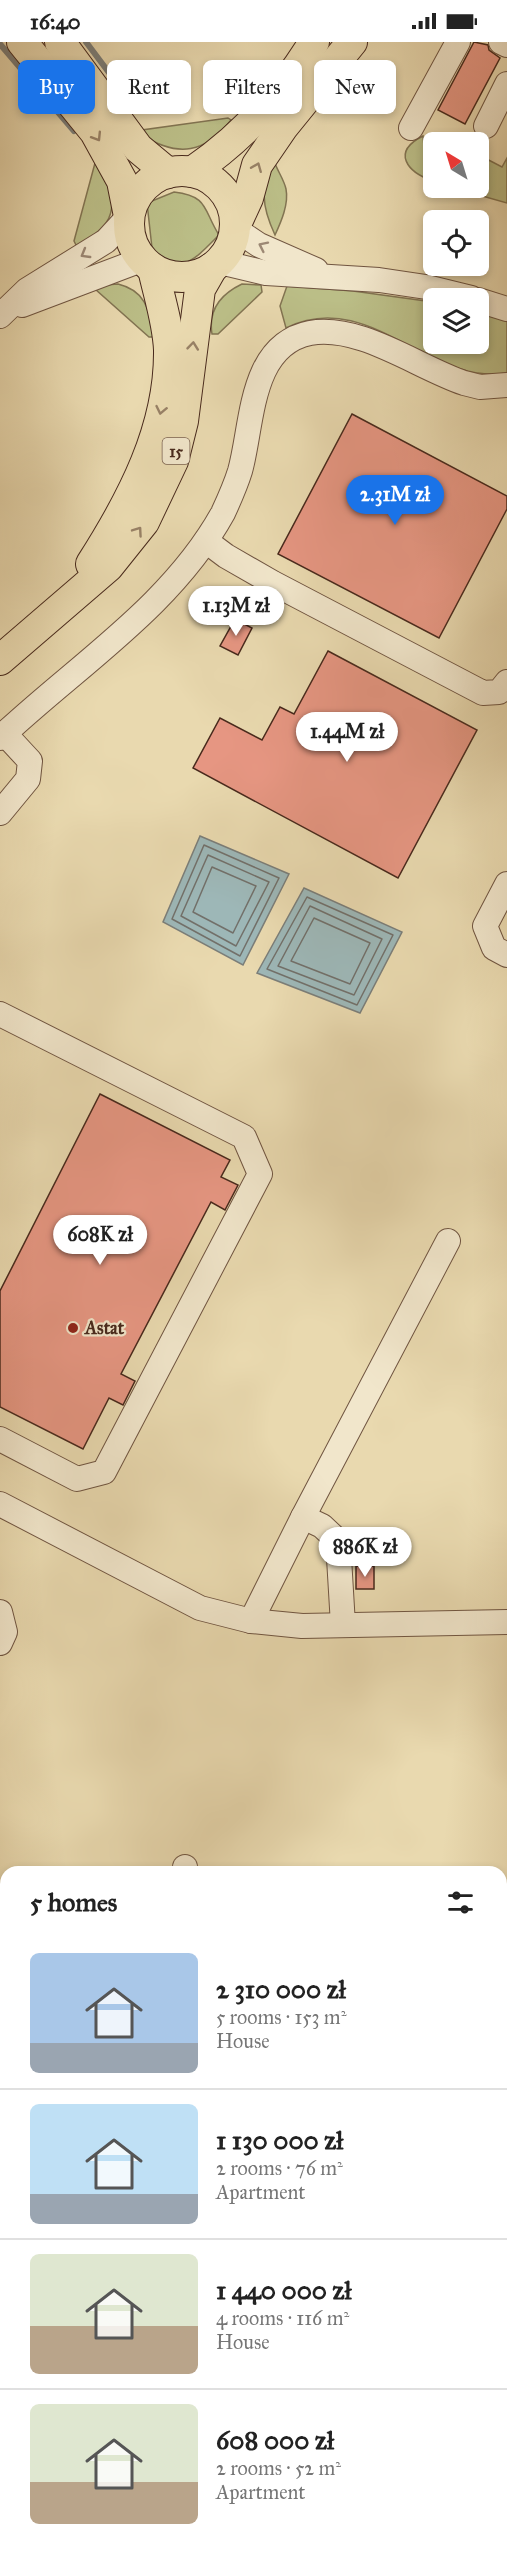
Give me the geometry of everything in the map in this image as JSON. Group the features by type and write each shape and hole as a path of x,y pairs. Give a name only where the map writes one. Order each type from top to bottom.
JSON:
{"main road":[{"name":"15","path":"22,42 95,132 122,181 129,216 129,236 147,265 165,319 169,351 166,386 157,430 134,491 67,601"},
{"path":"60,42 147,157 180,172 213,181 228,198 236,225"},
{"path":"129,216 141,189 151,181 180,172 212,158 249,125 292,76 314,42"},
{"path":"236,225 248,198 257,165 283,127 352,42"},
{"name":"15","path":"0,660 108,567 144,522 165,478 183,421 200,289 230,247 236,225"},
{"path":"147,265 183,278 193,276 216,265"}],"street":[{"path":"411,128 458,42"},
{"path":"501,42 507,45"},
{"path":"486,126 507,84"},
{"path":"2,315 27,290 105,241 129,216"},
{"path":"236,225 260,245 332,276"},
{"path":"2,315 76,282 147,265"},
{"path":"216,265 266,273 332,276 430,288"},
{"path":"489,303 507,309"},
{"path":"0,813 28,778 30,761 2,736 140,616 169,587 206,541 224,510 240,471 257,388 266,368 278,351 292,340 310,333 345,333 464,383 480,387 507,385"},
{"path":"206,541 226,556 273,583 483,693 500,692 507,682"},
{"path":"507,884 485,926 494,948 507,955"},
{"path":"0,1014 244,1137 260,1174 104,1472 77,1479 0,1439"},
{"path":"251,1621 448,1241"},
{"path":"0,1504 200,1608 251,1621 302,1626 507,1622"},
{"path":"303,1517 322,1526 338,1541 343,1625"},
{"path":"0,1612 5,1632 0,1643"}],"green space":[{"path":"228,118 231,120 212,140 191,148 168,147 142,135 142,130"},
{"path":"423,136 423,176 406,161 407,149"},
{"path":"273,158 287,195 284,213 275,235 267,214 264,197"},
{"path":"507,158 507,203 489,198 489,160 502,167"},
{"path":"97,162 110,190 112,208 104,225 82,244 76,245 74,241"},
{"path":"174,192 194,197 199,201 219,235 195,257 179,264 162,258 152,248 147,203"},
{"path":"118,284 128,287 141,297 148,311 154,337 149,337 95,289"},
{"path":"242,284 261,285 262,292 218,334 212,334 214,310 222,298"},
{"path":"287,286 353,291 423,301 423,353 372,328 345,320 316,319 286,328 280,306"},
{"path":"489,315 507,320 507,373 479,373 451,366 425,354 489,354"}],"water":[{"path":"200,836 289,874 243,965 163,922"},
{"path":"304,888 402,932 360,1013 257,973"}],"building":[{"path":"474,42 488,45 489,50 500,58 465,124 438,110"},
{"path":"352,414 507,496 507,509 439,638 278,554"},
{"path":"235,619 252,628 238,655 220,646"},
{"path":"328,651 477,730 398,878 193,768 220,718 262,740 280,707 294,714"},
{"path":"100,1094 230,1160 221,1177 238,1185 225,1210 211,1202 121,1374 135,1381 123,1405 109,1398 83,1449 0,1407 0,1291"},
{"path":"356,1566 374,1566 374,1589 356,1589"}],"waterway":[{"path":"86,42 107,70"},
{"path":"0,44 74,131"}],"place":[{"name":"Astat","path":"73,1328"}]}
